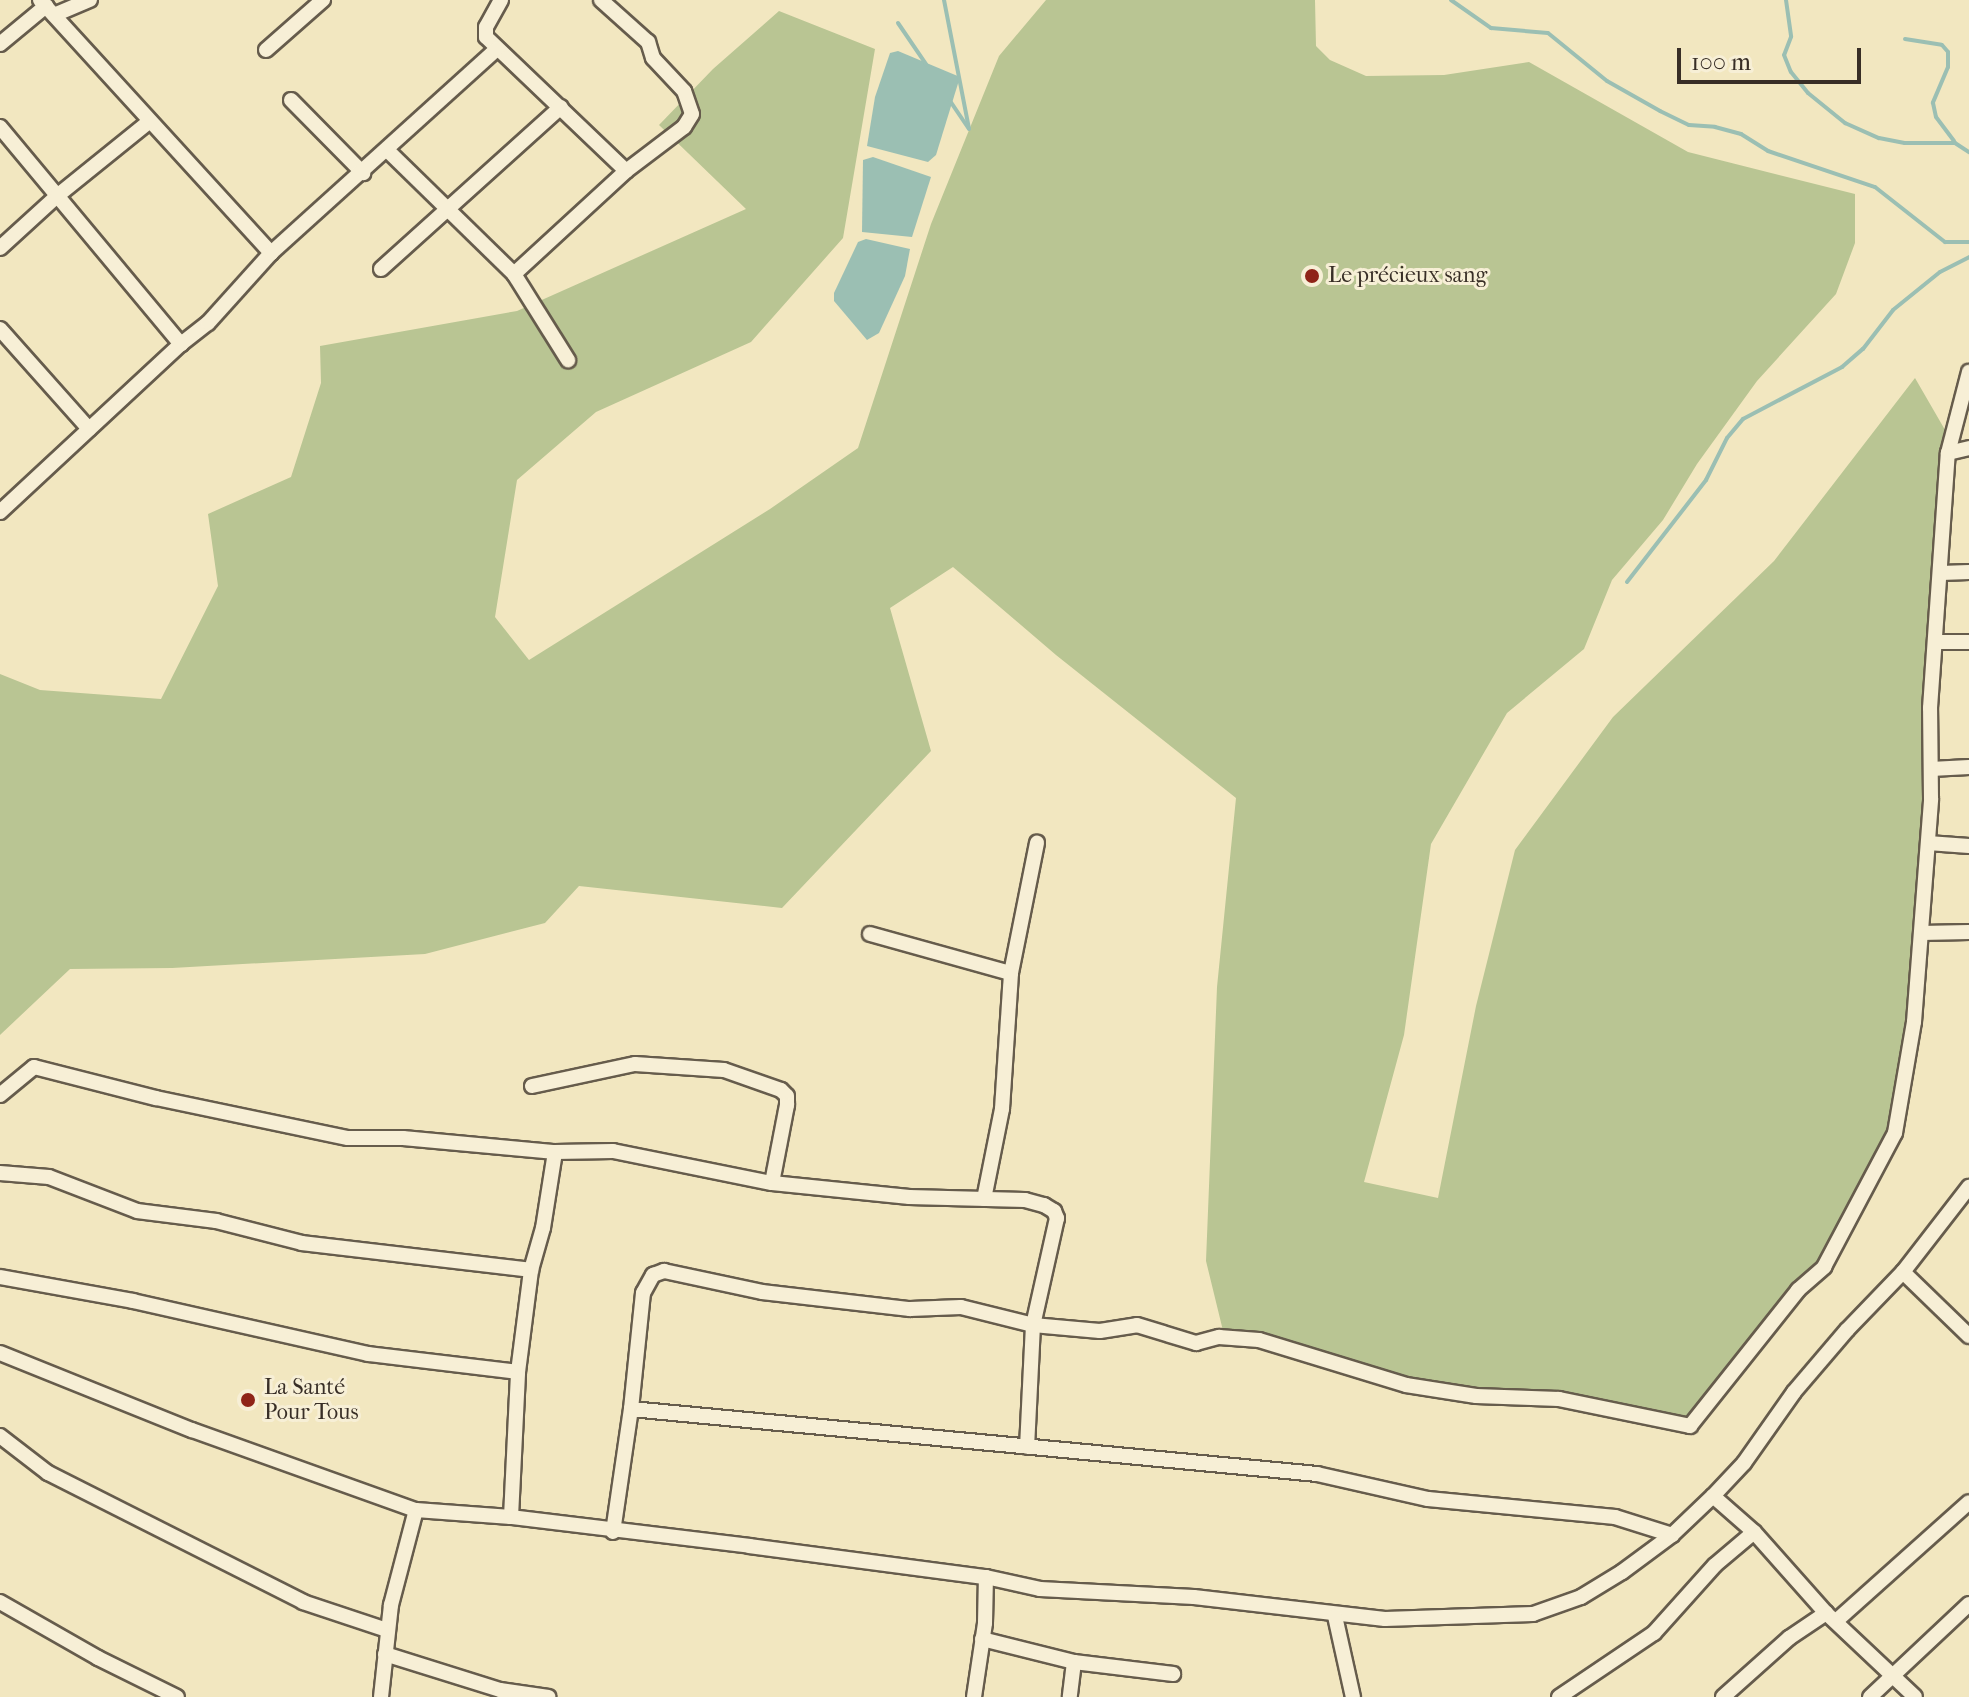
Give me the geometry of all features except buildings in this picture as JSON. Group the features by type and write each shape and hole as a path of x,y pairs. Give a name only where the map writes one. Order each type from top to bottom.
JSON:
{"street":[{"path":"0,44 47,7 90,0"},
{"path":"266,50 323,0"},
{"path":"501,0 485,32 497,49 626,171"},
{"path":"514,274 626,171 684,127 692,114 692,105 684,91 653,58 648,42 601,0"},
{"path":"47,7 271,253"},
{"path":"0,512 181,344 208,323 271,253 388,151 497,49"},
{"path":"291,100 363,173"},
{"path":"381,269 561,107"},
{"path":"0,248 57,196 150,121"},
{"path":"0,127 181,344"},
{"path":"388,151 514,274 568,360"},
{"path":"0,329 89,429"},
{"path":"613,1532 631,1409 643,1293 653,1275 664,1271 777,1294 910,1309 961,1307 1033,1325 1100,1331 1137,1325 1196,1343 1219,1337 1259,1340 1406,1385 1476,1396 1559,1399 1690,1426 1798,1290 1824,1267 1890,1146 1898,1120 1914,1022 1928,843 1930,708 1948,453 1969,372"},
{"path":"1948,453 1969,448"},
{"path":"1941,573 1969,572"},
{"path":"1935,642 1969,642"},
{"path":"1931,769 1969,767"},
{"path":"984,1199 1002,1109 1011,973 1037,843"},
{"path":"1928,843 1969,846"},
{"path":"1921,933 1969,932"},
{"path":"870,934 1011,973"},
{"path":"532,1086 635,1064 724,1070 781,1090 787,1096 787,1105 772,1183"},
{"path":"0,1095 34,1067 156,1098 348,1138 403,1138 555,1152 613,1151 772,1183 909,1197 1025,1200 1054,1211 1057,1218 1033,1325 1027,1447"},
{"path":"511,1517 518,1372 531,1270 543,1228 555,1152"},
{"path":"0,1173 49,1177 137,1211 216,1221 302,1243 531,1270"},
{"path":"0,1353 192,1430 416,1510 511,1517 986,1577 1040,1589 1194,1597 1335,1616 1385,1619 1533,1614 1581,1597 1672,1535 1713,1496 1744,1463 1794,1392 1903,1272 1969,1187"},
{"path":"1903,1272 1969,1336"},
{"path":"0,1277 133,1301 368,1354 518,1372"},
{"path":"631,1409 1317,1474 1428,1499 1615,1517 1672,1535"},
{"path":"0,1436 48,1473 303,1602 387,1630"},
{"path":"1713,1496 1754,1532 1831,1617 1915,1697"},
{"path":"1723,1697 1789,1638 1831,1617 1969,1502"},
{"path":"381,1697 387,1630 416,1510"},
{"path":"1559,1697 1654,1633 1715,1565 1754,1532"},
{"path":"974,1697 986,1577"},
{"path":"0,1602 98,1658 177,1697"},
{"path":"1870,1697 1969,1604"},
{"path":"1335,1616 1353,1697"},
{"path":"982,1639 1074,1662 1173,1674"},
{"path":"385,1654 500,1690 549,1697"},
{"path":"1070,1697 1074,1662"}],"green space":[{"path":"1046,0 1315,0 1316,46 1330,60 1366,76 1444,75 1529,62 1688,152 1855,194 1855,243 1836,294 1757,381 1697,464 1663,520 1612,580 1584,649 1507,713 1431,844 1404,1035 1364,1182 1438,1198 1476,1006 1515,850 1613,717 1774,561 1915,378 1952,442 1913,972 1894,1118 1860,1204 1805,1286 1688,1425 1544,1401 1387,1384 1248,1340 1226,1343 1206,1261 1217,987 1236,798 1056,655 953,567 890,608 931,751 782,908 579,886 545,923 425,954 172,968 70,969 0,1035 0,674 40,690 161,699 218,586 208,514 291,477 321,383 320,346 517,311 746,209 659,125 713,69 779,11 875,49 843,238 751,342 596,412 517,480 495,617 529,660 770,509 858,448 931,224 999,56"}],"water":[{"path":"898,51 960,77 936,155 928,162 867,146 875,97 890,53"},
{"path":"873,157 931,177 912,237 862,232 863,160"},
{"path":"866,239 910,249 905,276 879,333 867,340 834,301 834,293 858,242"}],"waterway":[{"path":"944,0 969,129 950,101"},
{"path":"1451,0 1491,28 1548,33 1607,81 1689,125 1715,127 1741,134 1768,151 1875,187 1945,242 1969,242"},
{"path":"1786,0 1791,37 1784,55 1791,72 1808,93 1845,123 1879,138 1905,143 1955,143 1969,152"},
{"path":"898,23 926,64"},
{"path":"1905,39 1942,45 1948,52 1948,67 1933,103 1936,117 1954,141"},
{"path":"1627,582 1706,480 1727,438 1743,419 1842,367 1863,349 1893,310 1940,272 1969,257"}],"place":[{"name":"Le précieux sang","path":"1312,276"},
{"name":"La Santé Pour Tous","path":"248,1400"}]}
